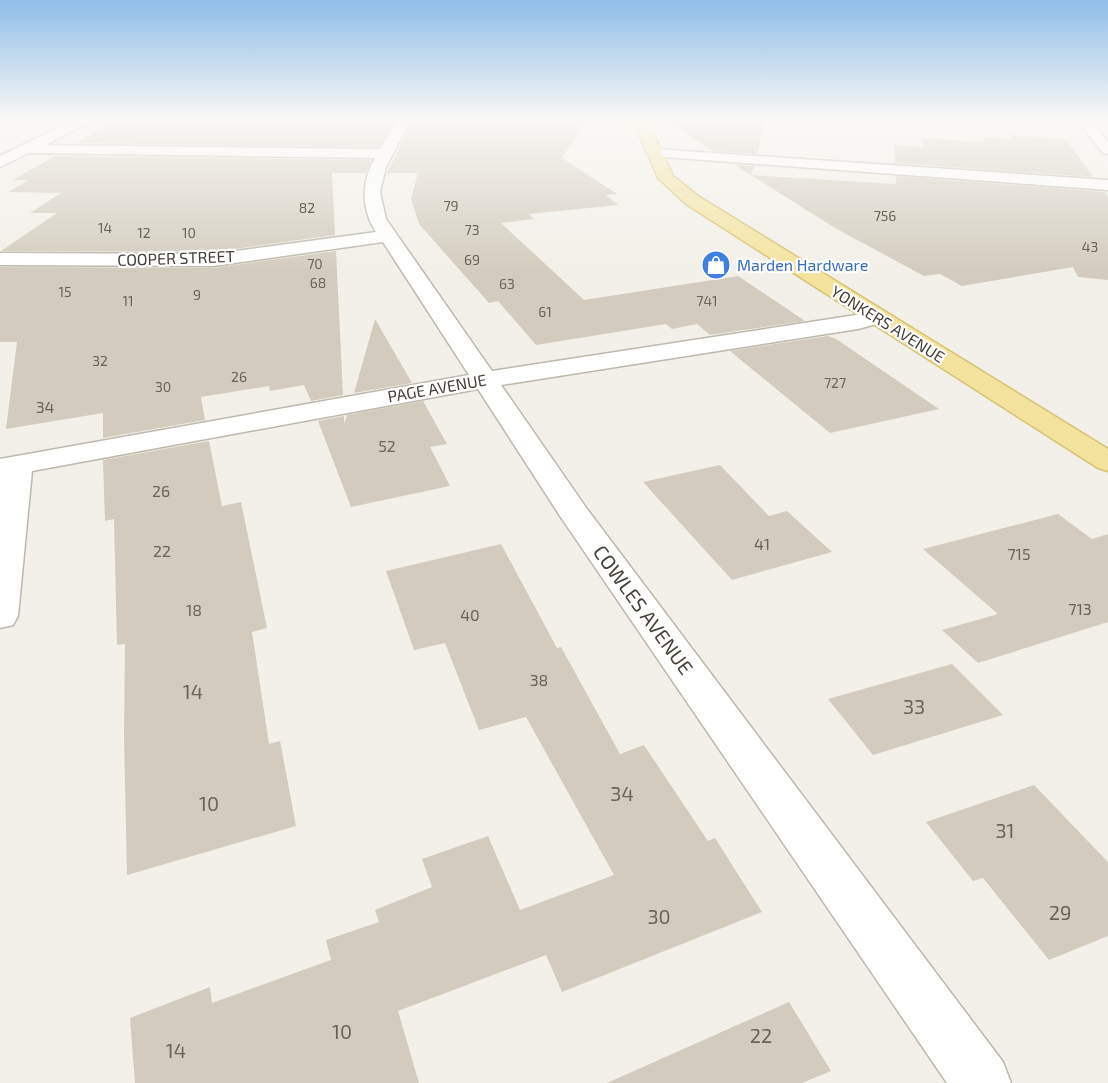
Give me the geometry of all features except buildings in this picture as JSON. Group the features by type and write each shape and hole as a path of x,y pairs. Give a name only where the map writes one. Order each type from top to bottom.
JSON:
{"main road":[{"name":"YONKERS AVENUE","path":"662,169 666,178 692,200 1108,462"}],"street":[{"name":"COWLES AVENUE","path":"378,169 372,192 376,219 387,236 576,516 982,1083"},
{"path":"875,169 1108,185"},
{"name":"COOPER STREET","path":"0,259 213,260 387,236"},
{"name":"PAGE AVENUE","path":"9,467 485,380 858,322 876,316"},
{"path":"0,616 9,467"}],"place":[{"name":"Marden Hardware","path":"716,265"}]}
